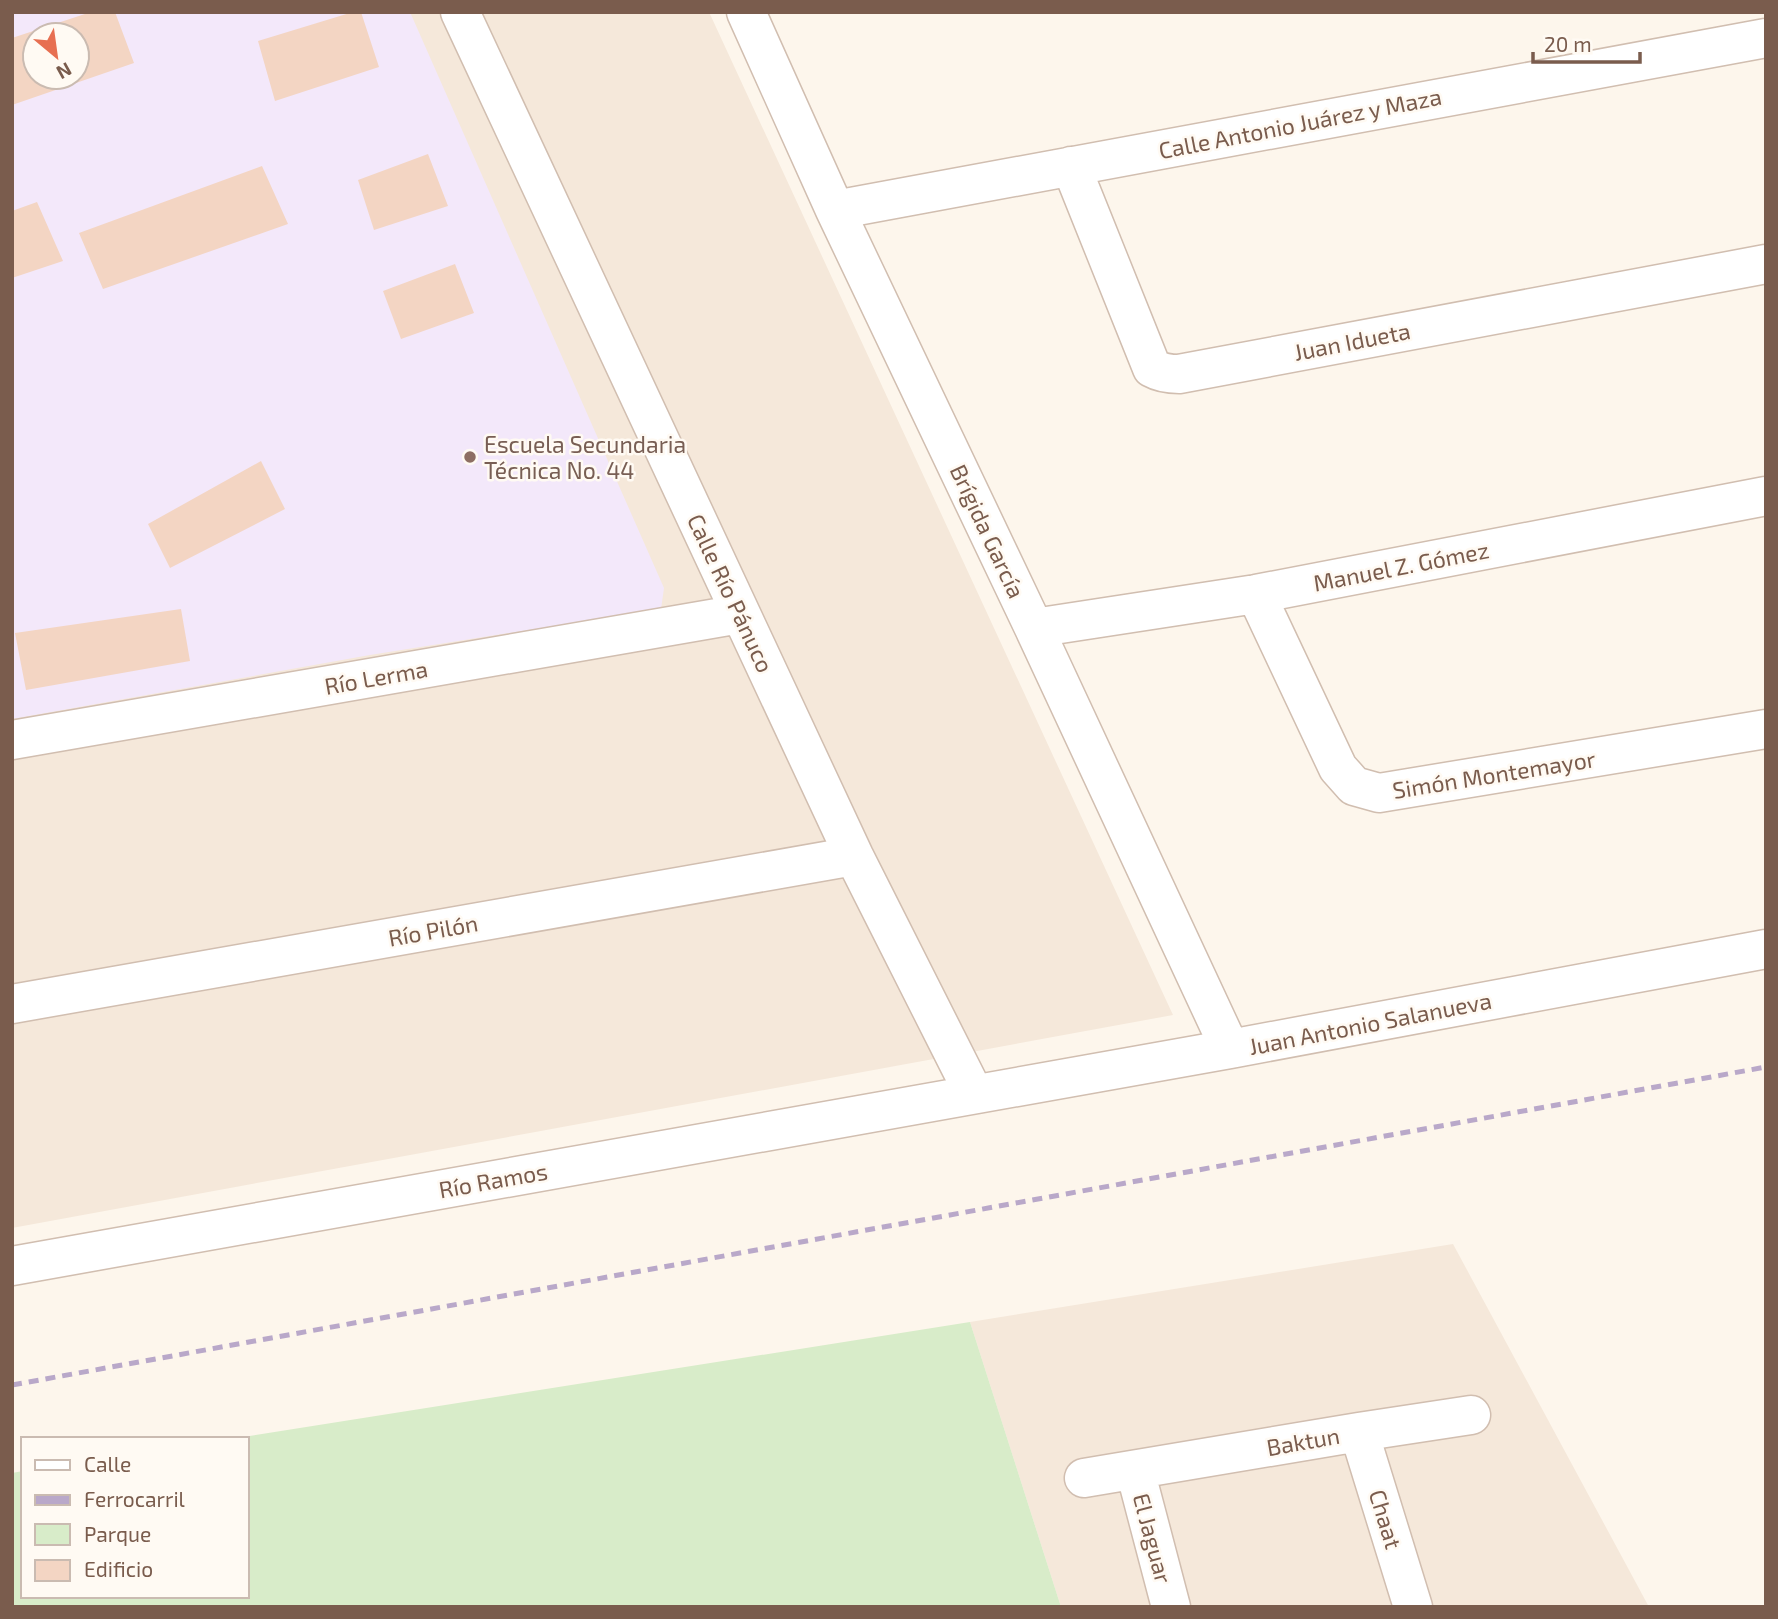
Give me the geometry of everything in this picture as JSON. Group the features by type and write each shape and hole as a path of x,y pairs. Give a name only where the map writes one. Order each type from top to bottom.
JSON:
{"street":[{"name":"Calle Río Pánuco","path":"460,12 854,856 974,1094"},
{"name":"Brígida García","path":"746,12 835,210 1230,1049"},
{"name":"Calle Antonio Juárez y Maza","path":"835,210 1071,166 1747,30"},
{"name":"Juan Idueta","path":"1071,166 1152,368 1169,374 1766,264"},
{"name":"Manuel Z. Gómez","path":"1034,628 1256,594 1766,496"},
{"name":"Simón Montemayor","path":"1256,594 1338,768 1354,786 1379,793 1766,729"},
{"name":"Río Lerma","path":"12,740 740,614"},
{"name":"Río Pilón","path":"12,1004 854,856"},
{"name":"Juan Antonio Salanueva","path":"974,1094 1766,949"},
{"name":"Río Ramos","path":"12,1266 974,1094"},
{"name":"Baktun","path":"1084,1478 1471,1415"},
{"name":"Chaat","path":"1359,1432 1413,1607"},
{"name":"El Jaguar","path":"1135,1470 1171,1607"}],"shaded area":[{"path":"12,12 709,12 1173,1015 12,1228"},
{"name":"Escuela Secundaria Técnica No. 44","path":"12,12 410,12 664,588 661,609 370,655 12,719"},
{"path":"1453,1244 1649,1607 1061,1607 970,1322"}],"green space":[{"path":"970,1322 1061,1607 12,1607 12,1473 21,1471 21,1598 248,1598 248,1437 243,1437"}],"building":[{"path":"91,12 115,12 134,63 91,78 91,21 64,21"},
{"path":"353,12 361,12 379,67 275,101 258,41"},
{"path":"21,35 21,91 53,91 12,105 12,38"},
{"path":"428,154 448,206 374,230 358,180"},
{"path":"262,166 288,224 103,289 79,233"},
{"path":"37,202 63,261 12,278 12,211"},
{"path":"455,264 474,313 401,339 383,291"},
{"path":"261,461 285,509 170,568 148,524"},
{"path":"181,609 190,661 26,690 15,633"}],"railway":[{"path":"12,1385 1766,1067"}],"place":[{"name":"Escuela Secundaria Técnica No. 44","path":"470,457"}]}
